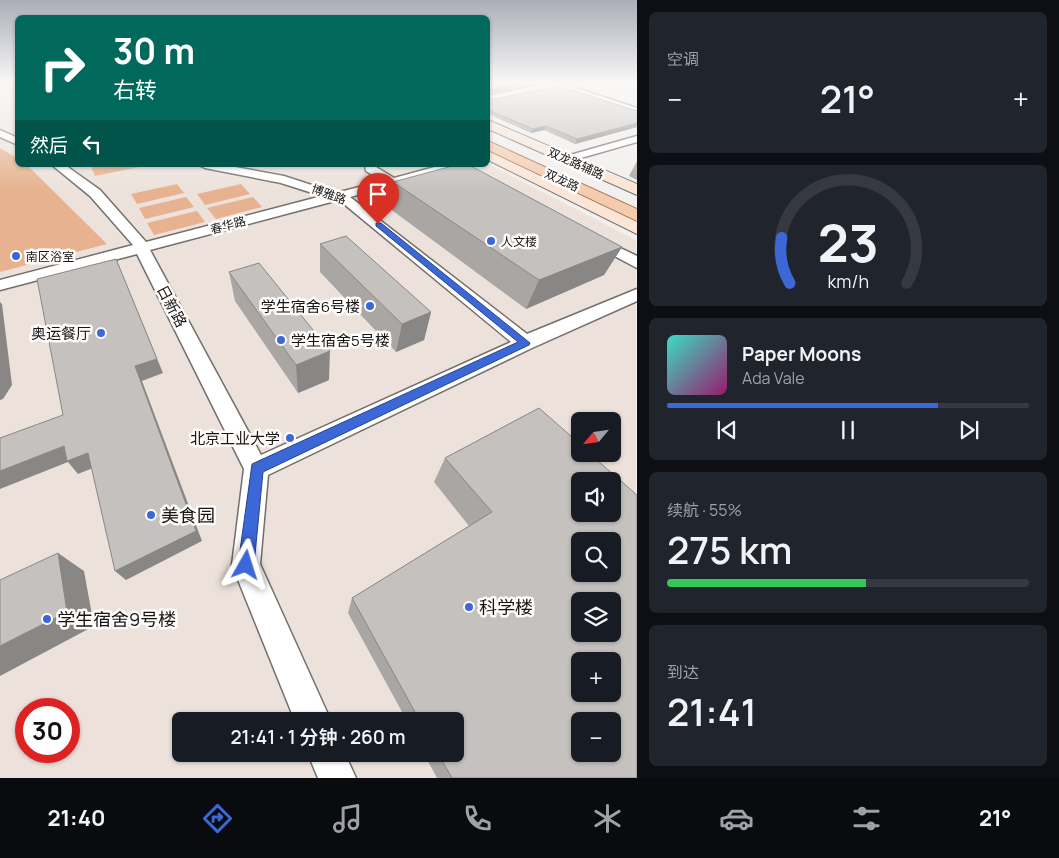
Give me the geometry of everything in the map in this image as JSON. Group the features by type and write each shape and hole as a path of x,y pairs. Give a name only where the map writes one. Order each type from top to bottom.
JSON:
{"main road":[{"name":"双龙路辅路","path":"490,125 636,190"},
{"name":"双龙路","path":"490,135 636,201"},
{"name":"双龙路","path":"490,146 636,216"},
{"path":"490,156 636,229"},
{"path":"612,204 636,224"}],"street":[{"path":"0,133 15,129"},
{"path":"0,133 15,140"},
{"path":"567,160 636,139"},
{"name":"日新路","path":"61,167 95,193 142,248 256,469"},
{"name":"博雅路","path":"216,167 284,180 349,201 525,343"},
{"path":"370,167 392,182"},
{"name":"春华路","path":"0,285 335,196 461,167"},
{"path":"578,230 636,263"},
{"path":"309,712 246,565 256,469 525,343 636,294"},
{"path":"330,762 337,778"}],"shaded area":[{"name":"北京工业大学","path":"0,119 15,119 15,167 490,167 490,165 636,240 636,778 0,778"},
{"path":"0,148 15,157 15,167 29,167 107,244 0,272"},
{"path":"91,167 139,167 95,176"},
{"path":"177,184 184,193 137,204 131,194"},
{"path":"241,184 250,194 205,205 197,194"},
{"path":"186,197 194,207 145,219 139,208"},
{"path":"253,197 262,207 216,219 207,208"},
{"path":"197,211 205,222 154,235 147,223"}],"building":[{"path":"510,119 637,119 637,123 577,139 546,126 533,129"},
{"path":"449,167 473,167 622,247 539,280 393,182"},
{"path":"346,236 431,312 402,324 320,244"},
{"path":"116,259 157,359 135,366 196,531 115,571 88,453 67,461 64,446 0,471 0,438 63,415 37,279"},
{"path":"259,263 330,351 296,365 229,272"},
{"name":"科学楼","path":"539,408 571,436 571,462 599,462 611,472 571,472 571,522 621,522 621,481 637,495 637,778 452,778 443,762 464,762 464,712 415,712 352,598 492,512 445,458"},
{"path":"58,553 67,612 0,646 0,580"}],"place":[{"name":"人文楼","path":"491,241"},
{"name":"南区浴室","path":"16,256"},
{"name":"学生宿舍6号楼","path":"370,306"},
{"name":"奥运餐厅","path":"101,333"},
{"name":"学生宿舍5号楼","path":"281,340"},
{"name":"北京工业大学","path":"290,438"},
{"name":"美食园","path":"151,515"},
{"name":"科学楼","path":"469,607"},
{"name":"学生宿舍9号楼","path":"47,619"}],"route":[{"path":"246,565 256,469 525,343 378,224"}]}
